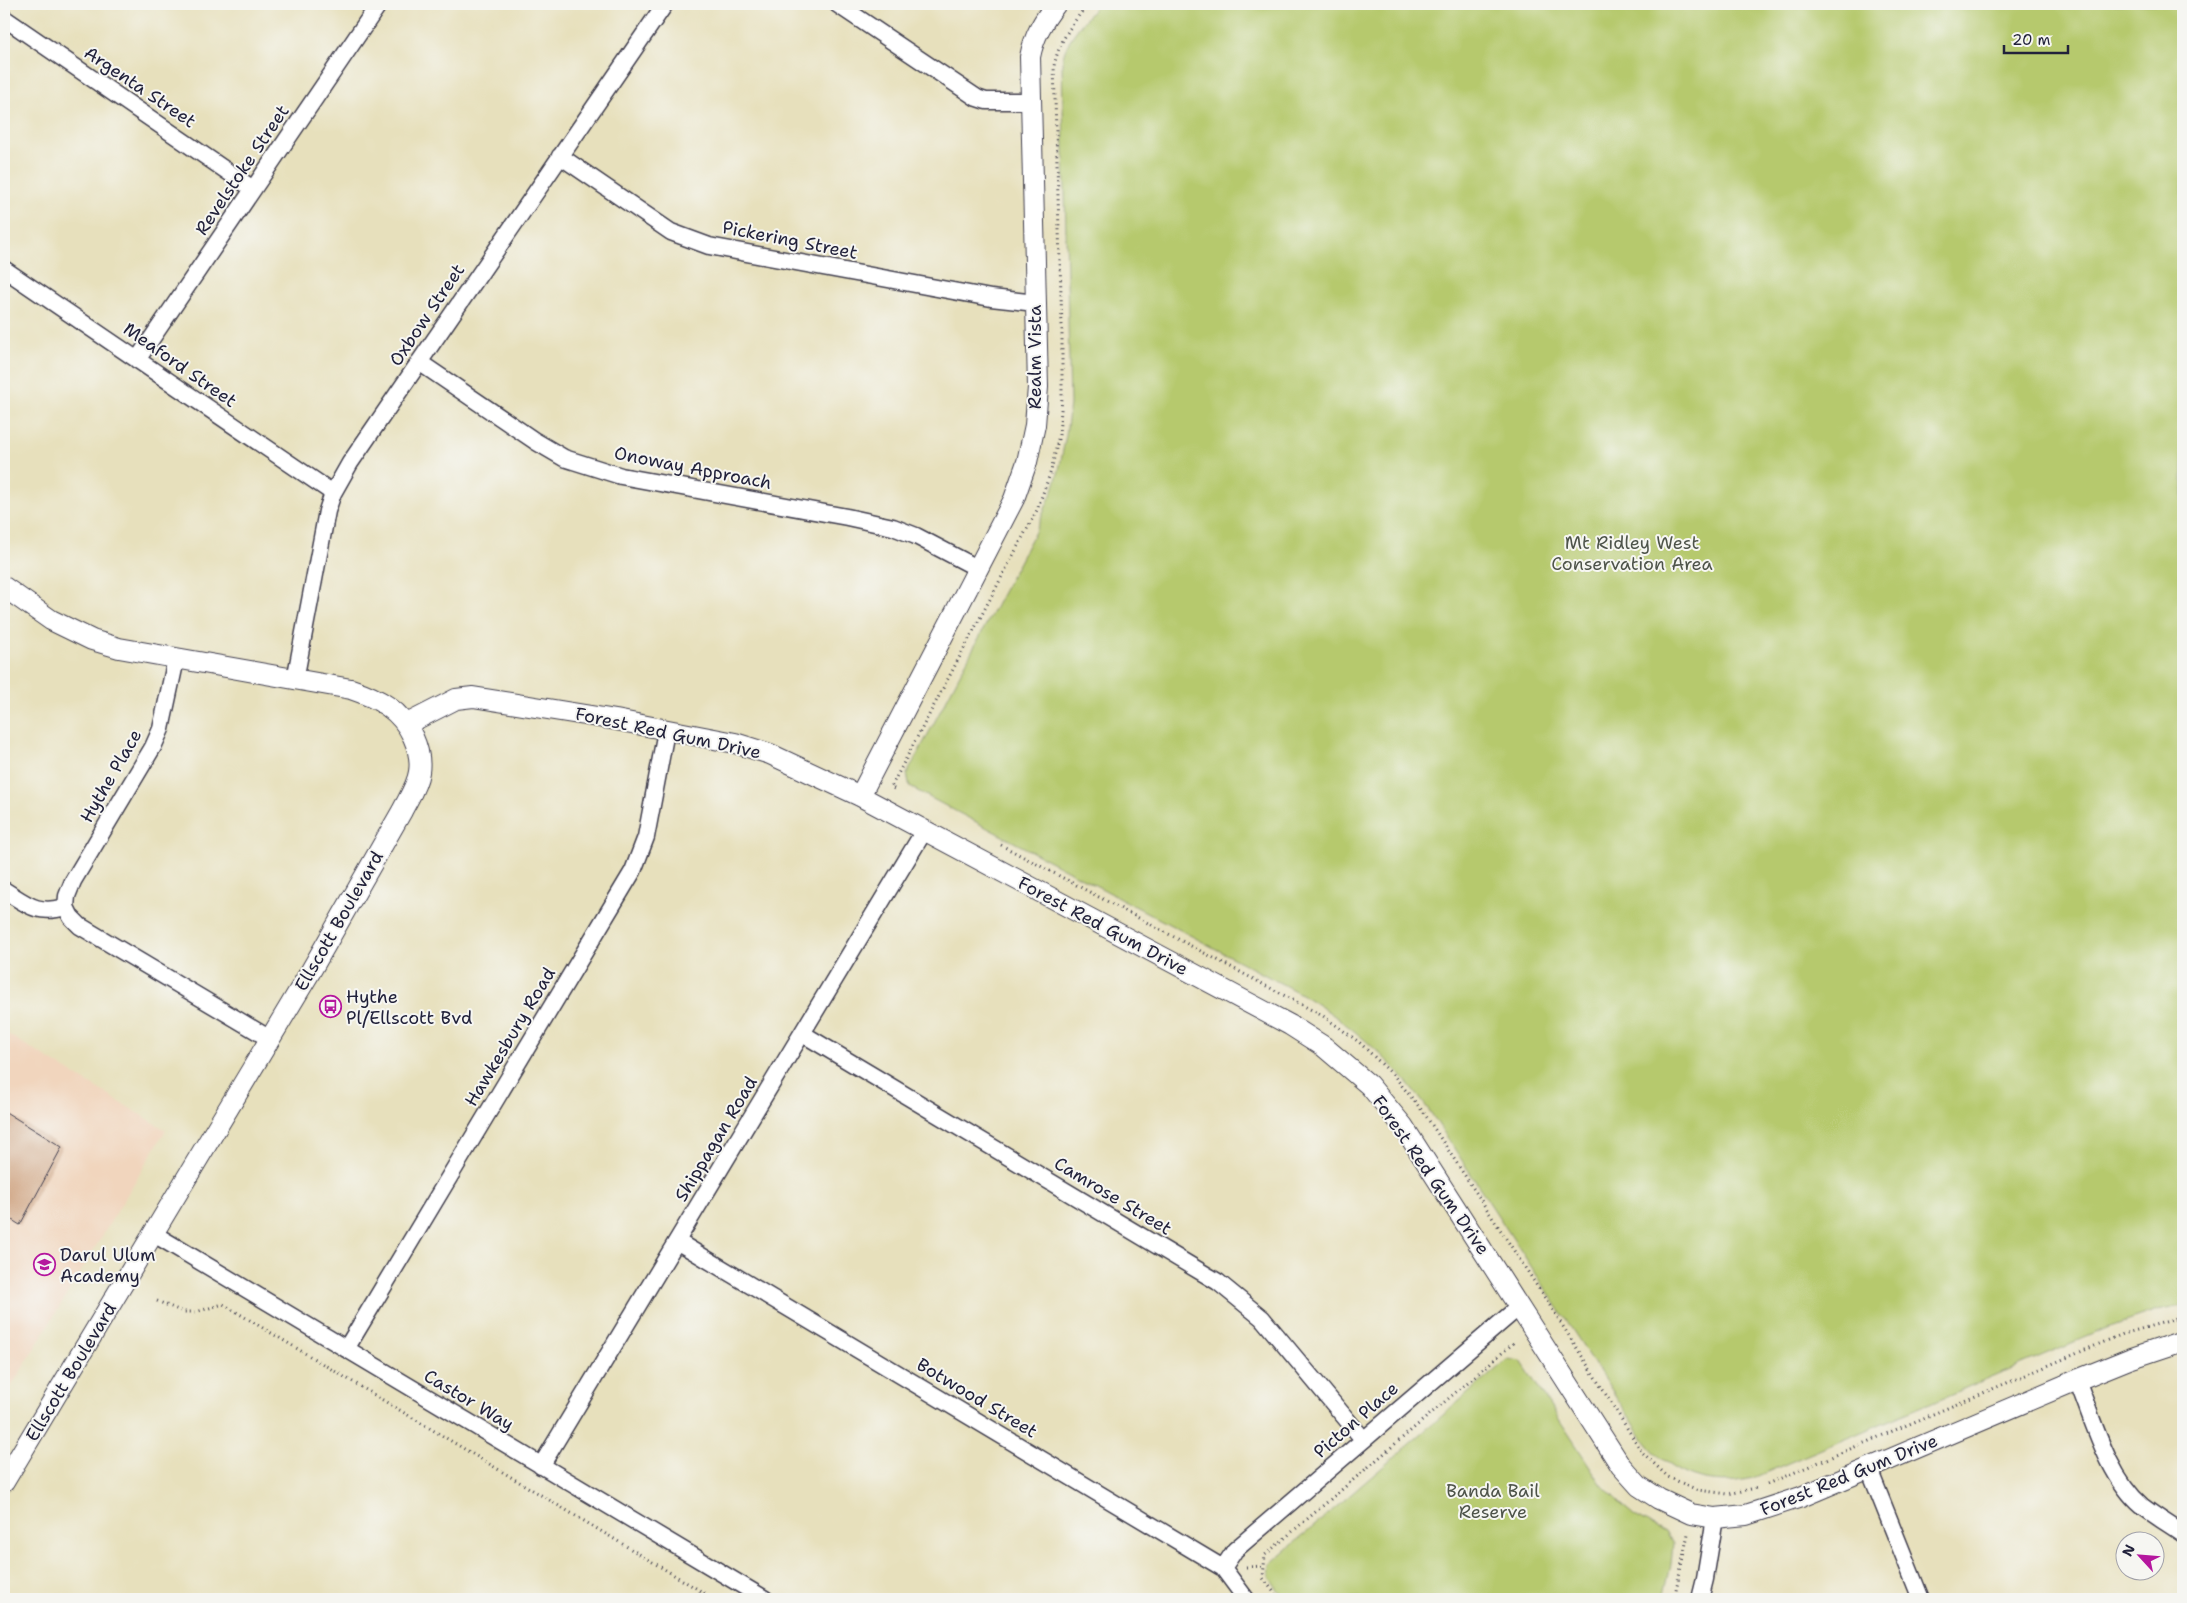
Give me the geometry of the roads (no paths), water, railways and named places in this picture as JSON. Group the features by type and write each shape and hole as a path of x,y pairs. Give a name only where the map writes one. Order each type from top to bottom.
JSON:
{"street":[{"name":"Revelstoke Street","path":"138,360 379,4"},
{"name":"Oxbow Street","path":"294,680 320,540 333,493 350,463 665,4"},
{"path":"836,4 977,98 986,101 1030,100"},
{"name":"Realm Vista","path":"860,796 1014,499 1027,462 1034,425 1038,387 1030,57 1034,40 1043,21 1056,4"},
{"name":"Argenta Street","path":"4,18 253,189"},
{"name":"Pickering Street","path":"560,156 672,232 709,246 991,298 1036,303"},
{"name":"Meaford Street","path":"4,269 333,493"},
{"name":"Onoway Approach","path":"419,362 534,441 564,458 620,476 893,527 916,536 979,569"},
{"name":"Ellscott Boulevard","path":"4,586 51,620 78,634 119,648 351,689 366,694 383,702 407,724 419,751 419,771 414,786 397,820 270,1039 4,1482"},
{"name":"Hythe Place","path":"66,907 67,896 73,882 153,747 161,729 176,659"},
{"name":"Forest Red Gum Drive","path":"407,724 456,699 473,697 666,730 735,744 770,754 860,796 1290,1025 1323,1046 1369,1085 1402,1126 1622,1466 1646,1490 1659,1499 1691,1514 1715,1518 1746,1515 1801,1497 1869,1470 2077,1380 2129,1359 2183,1341"},
{"name":"Hawkesbury Road","path":"346,1349 633,871 646,837 666,730"},
{"name":"Shippagan Road","path":"541,1466 678,1242 924,831"},
{"path":"4,890 40,910 51,911 66,907 71,918 80,926 270,1039"},
{"name":"Camrose Street","path":"802,1034 1218,1282 1262,1318 1363,1439"},
{"name":"Castor Way","path":"154,1234 765,1599"},
{"name":"Botwood Street","path":"678,1242 1223,1568 1246,1599"},
{"name":"Picton Place","path":"1223,1568 1236,1550 1520,1306"},
{"path":"2077,1380 2112,1466 2125,1487 2141,1505 2183,1534"},
{"path":"1869,1470 1921,1599"},
{"path":"1700,1599 1715,1518"}],"place":[{"name":"Hythe Pl/Ellscott Bvd","path":"330,1007"},
{"name":"Darul Ulum Academy","path":"44,1265"}],"park label":[{"name":"Mt Ridley West Conservation Area","path":"1632,553"},
{"name":"Banda Bail Reserve","path":"1493,1501"}]}
